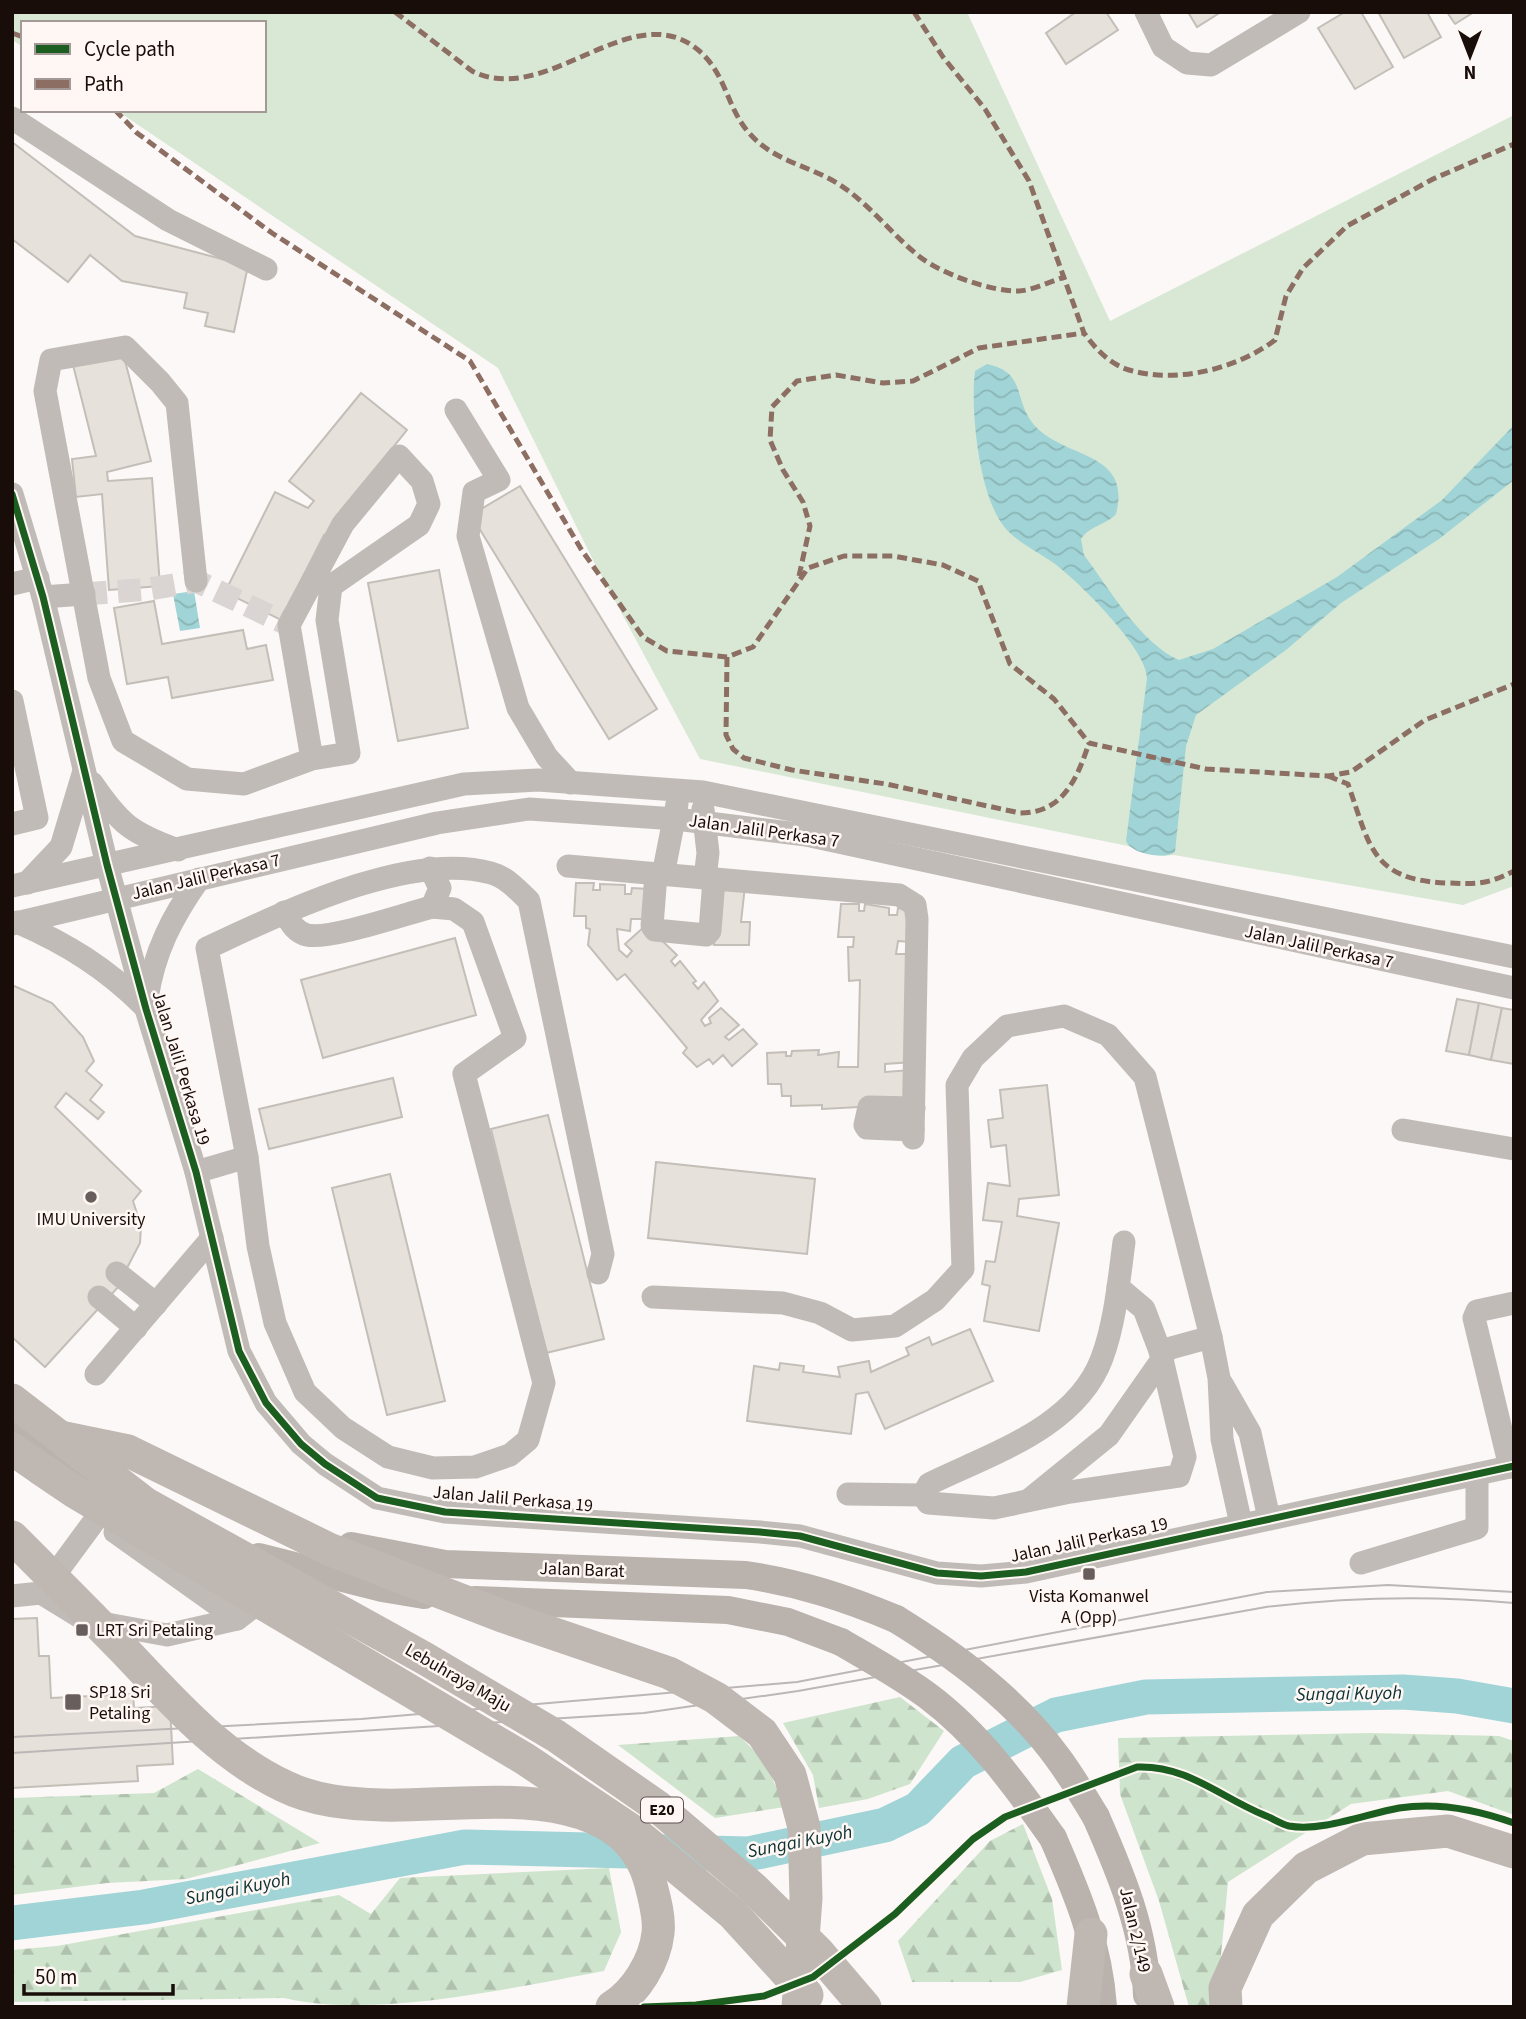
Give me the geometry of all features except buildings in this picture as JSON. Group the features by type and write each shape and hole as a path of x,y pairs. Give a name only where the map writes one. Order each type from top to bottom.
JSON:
{"highway":[{"name":"Lebuhraya Maju","path":"12,1400 145,1504 448,1672 556,1736 659,1807 753,1888 818,1952 865,2007"},
{"path":"60,1437 128,1451 331,1550 505,1618 669,1673 716,1698 762,1733 790,1775 804,1827 806,1898 798,2007"},
{"name":"Lebuhraya Maju","path":"12,1449 75,1492 525,1759 634,1832 733,1914 818,2007"},
{"path":"12,1537 206,1733 248,1767 286,1787 332,1802 383,1805 526,1801 576,1810 609,1827 632,1847 647,1871 659,1932 650,1965 620,2002 612,2007"},
{"path":"1226,2007 1226,1988 1258,1914 1306,1868 1362,1839 1448,1831 1514,1852"},
{"path":"1083,2007 1091,1934"},
{"path":"1146,1974 1158,2007"}],"main road":[{"name":"Jalan Barat","path":"12,1390 137,1461 315,1537 445,1564 746,1575 790,1581 837,1594 896,1619 942,1647 995,1690 1057,1756 1096,1817"},
{"name":"Jalan Barat","path":"12,1427 41,1447 257,1556 302,1569 382,1588 465,1600 728,1610 788,1622 841,1642 928,1696 963,1726 1020,1790 1053,1838 1091,1934"},
{"name":"Jalan 2/149","path":"1096,1817 1129,1894 1146,1974 1148,2007"},
{"path":"1091,1934 1099,1967 1103,2007"}],"street":[{"path":"1146,12 1163,47 1187,63 1211,65 1298,12"},
{"path":"12,118 168,220 266,269"},
{"path":"196,581 177,403 125,347 51,360 45,391 99,678 123,741 187,779 244,784 312,759 349,753 327,620 331,586 419,525 429,504 422,481 399,456 343,524 289,625 312,759"},
{"path":"456,410 499,480 474,492 468,536 518,708 547,757 571,783"},
{"name":"Jalan Jalil Perkasa 19","path":"12,494 40,588 107,865 146,1009 195,1172 239,1350 266,1403 317,1457 377,1498 445,1512 800,1536 937,1573 981,1576 1026,1572 1512,1466"},
{"path":"12,584 84,594"},
{"path":"12,701 37,818 12,824"},
{"path":"84,771 112,812 133,831 178,850"},
{"path":"20,885 61,848 84,771"},
{"name":"Jalan Jalil Perkasa 7","path":"20,885 464,784 538,780 703,792 1514,957"},
{"path":"679,790 676,819 660,874 652,926 655,930 706,935 709,931 710,879 703,792"},
{"name":"Jalan Jalil Perkasa 7","path":"15,923 437,823 529,809 676,819 806,835 1514,988"},
{"path":"568,866 900,895 915,905 914,1125"},
{"path":"430,868 440,888 432,907"},
{"path":"284,912 292,926 307,935 331,933 432,907 454,909 473,922 515,1038 464,1074 544,1383 528,1440 510,1455 475,1468 433,1468 388,1457 343,1428 304,1392 275,1323 258,1246 247,1157 207,948 284,912 359,886 430,868 464,868 493,873 511,884 529,901 603,1254 598,1273"},
{"path":"146,1009 151,974 161,941 172,917 199,879"},
{"path":"15,923 64,943 115,976 146,1009"},
{"path":"653,1297 783,1303 820,1313 852,1330 895,1326 935,1300 963,1269 957,1085 973,1058 1007,1026 1064,1016 1108,1035 1145,1077 1211,1337 1219,1378 1223,1439 1241,1524"},
{"path":"1403,1130 1514,1149"},
{"path":"195,1172 247,1157"},
{"path":"96,1374 212,1238"},
{"path":"923,1495 929,1483 1040,1429 1086,1390 1102,1358 1118,1287 1124,1242"},
{"path":"923,1495 928,1503 994,1508 1179,1476 1185,1457 1161,1355 1144,1309 1118,1287"},
{"path":"143,1320 105,1289 143,1320"},
{"path":"1512,1466 1505,1409 1474,1318 1477,1311 1514,1303"},
{"path":"1028,1501 1109,1435 1161,1355 1211,1337"},
{"path":"1219,1378 1250,1433 1269,1518"},
{"path":"41,1593 120,1488 137,1461"},
{"path":"1361,1563 1477,1528 1477,1474"},
{"path":"848,1494 923,1495"},
{"path":"95,1518 237,1619"},
{"path":"12,1596 41,1593 85,1620 167,1635 237,1619 302,1569 315,1537"}],"green space":[{"path":"12,12 967,12 1110,321 1514,115 1514,886 1463,905 1174,855 1161,856 1128,846 700,759 593,560 498,368 119,112 266,112 266,21 21,21 21,46 12,40"},
{"path":"900,1697 944,1731 910,1784 868,1799 819,1808 813,1775 783,1723"},
{"path":"1370,1733 1499,1736 1514,1741 1514,1815 1448,1791 1351,1804 1228,1882 1216,2007 1189,2007 1159,1901 1120,1794 1118,1738"},
{"path":"739,1736 764,1760 785,1807 715,1818 618,1745"},
{"path":"198,1769 320,1843 186,1879 107,1883 12,1895 12,1798 154,1793"},
{"path":"1023,1824 1052,1899 1062,1970 1020,1982 912,1982 898,1941 990,1841"},
{"path":"609,1868 621,1932 604,1971 486,1993 400,2003 320,2004 284,1998 12,2002 12,1950 57,1946 339,1895 371,1914 400,1878"}],"water":[{"path":"987,364 1009,374 1029,418 1037,428 1050,438 1094,459 1115,479 1118,494 1116,514 1084,535 1081,539 1084,555 1138,628 1165,652 1179,660 1213,649 1337,577 1442,500 1514,425 1514,480 1439,539 1341,603 1286,650 1196,715 1186,746 1175,852 1164,855 1149,854 1134,849 1126,841 1147,678 1144,666 1136,650 1095,600 1055,564 1012,535 997,516 983,477 974,408 975,371"},
{"path":"194,591 200,628 180,631 173,594"}],"waterway":[{"name":"Sungai Kuyoh","path":"12,1923 144,1907 465,1847 748,1854 885,1825 918,1809 963,1762 1056,1715 1146,1697 1403,1692 1457,1696 1514,1706"}],"tunnel":[{"path":"84,594 150,589 196,581 289,625"}],"tram line":[{"path":"12,1737 361,1719 797,1682 1267,1592 1388,1585 1514,1592"},
{"path":"12,1753 644,1713 798,1691 1266,1607 1390,1598 1514,1603"}],"marked path":[{"path":"395,12 472,71 500,79 528,76 557,67 613,43 641,36 668,35 693,46 713,66 735,112 759,143 780,157 826,177 849,191 909,248 929,263 968,281 1008,291 1031,289 1065,277"},
{"path":"914,12 943,57 985,109 1029,181 1084,333 1109,360 1129,370 1147,374 1205,371 1243,359 1260,350 1275,340 1286,296 1303,268 1347,226 1433,179 1514,144"},
{"path":"12,33 21,36"},
{"path":"117,112 137,133 272,233 470,361 581,549 643,637 667,651 727,657 753,647 808,568 844,556 893,556 943,565 978,581 1010,664 1054,699 1089,743 1206,769 1328,776 1351,772 1425,720 1514,684"},
{"path":"799,576 810,526 803,502 783,470 770,440 772,407 797,381 836,375 883,383 913,381 979,348 1084,333"},
{"path":"727,657 726,735 733,749 744,758 792,770 886,784 1020,813 1047,807 1066,792 1089,743"},
{"path":"1328,776 1348,784 1362,825 1377,856 1388,867 1403,875 1447,883 1474,883 1496,879 1514,871"}],"cycle path":[{"path":"12,494 43,597 107,865 146,1009 196,1172 239,1351 266,1403 301,1444 325,1464 377,1498 445,1512 800,1536 937,1573 981,1576 1026,1572 1514,1466"},
{"path":"644,2007 696,2005 764,1996 813,1977 895,1914 973,1839 1005,1817 1137,1767 1172,1771 1188,1777 1289,1826 1315,1827 1413,1806 1472,1811 1514,1823"}],"place":[{"name":"IMU University","path":"91,1197"},
{"name":"Vista Komanwel A (Opp)","path":"1089,1574"},
{"name":"LRT Sri Petaling","path":"82,1630"},
{"name":"SP18 Sri Petaling","path":"73,1702"}]}
